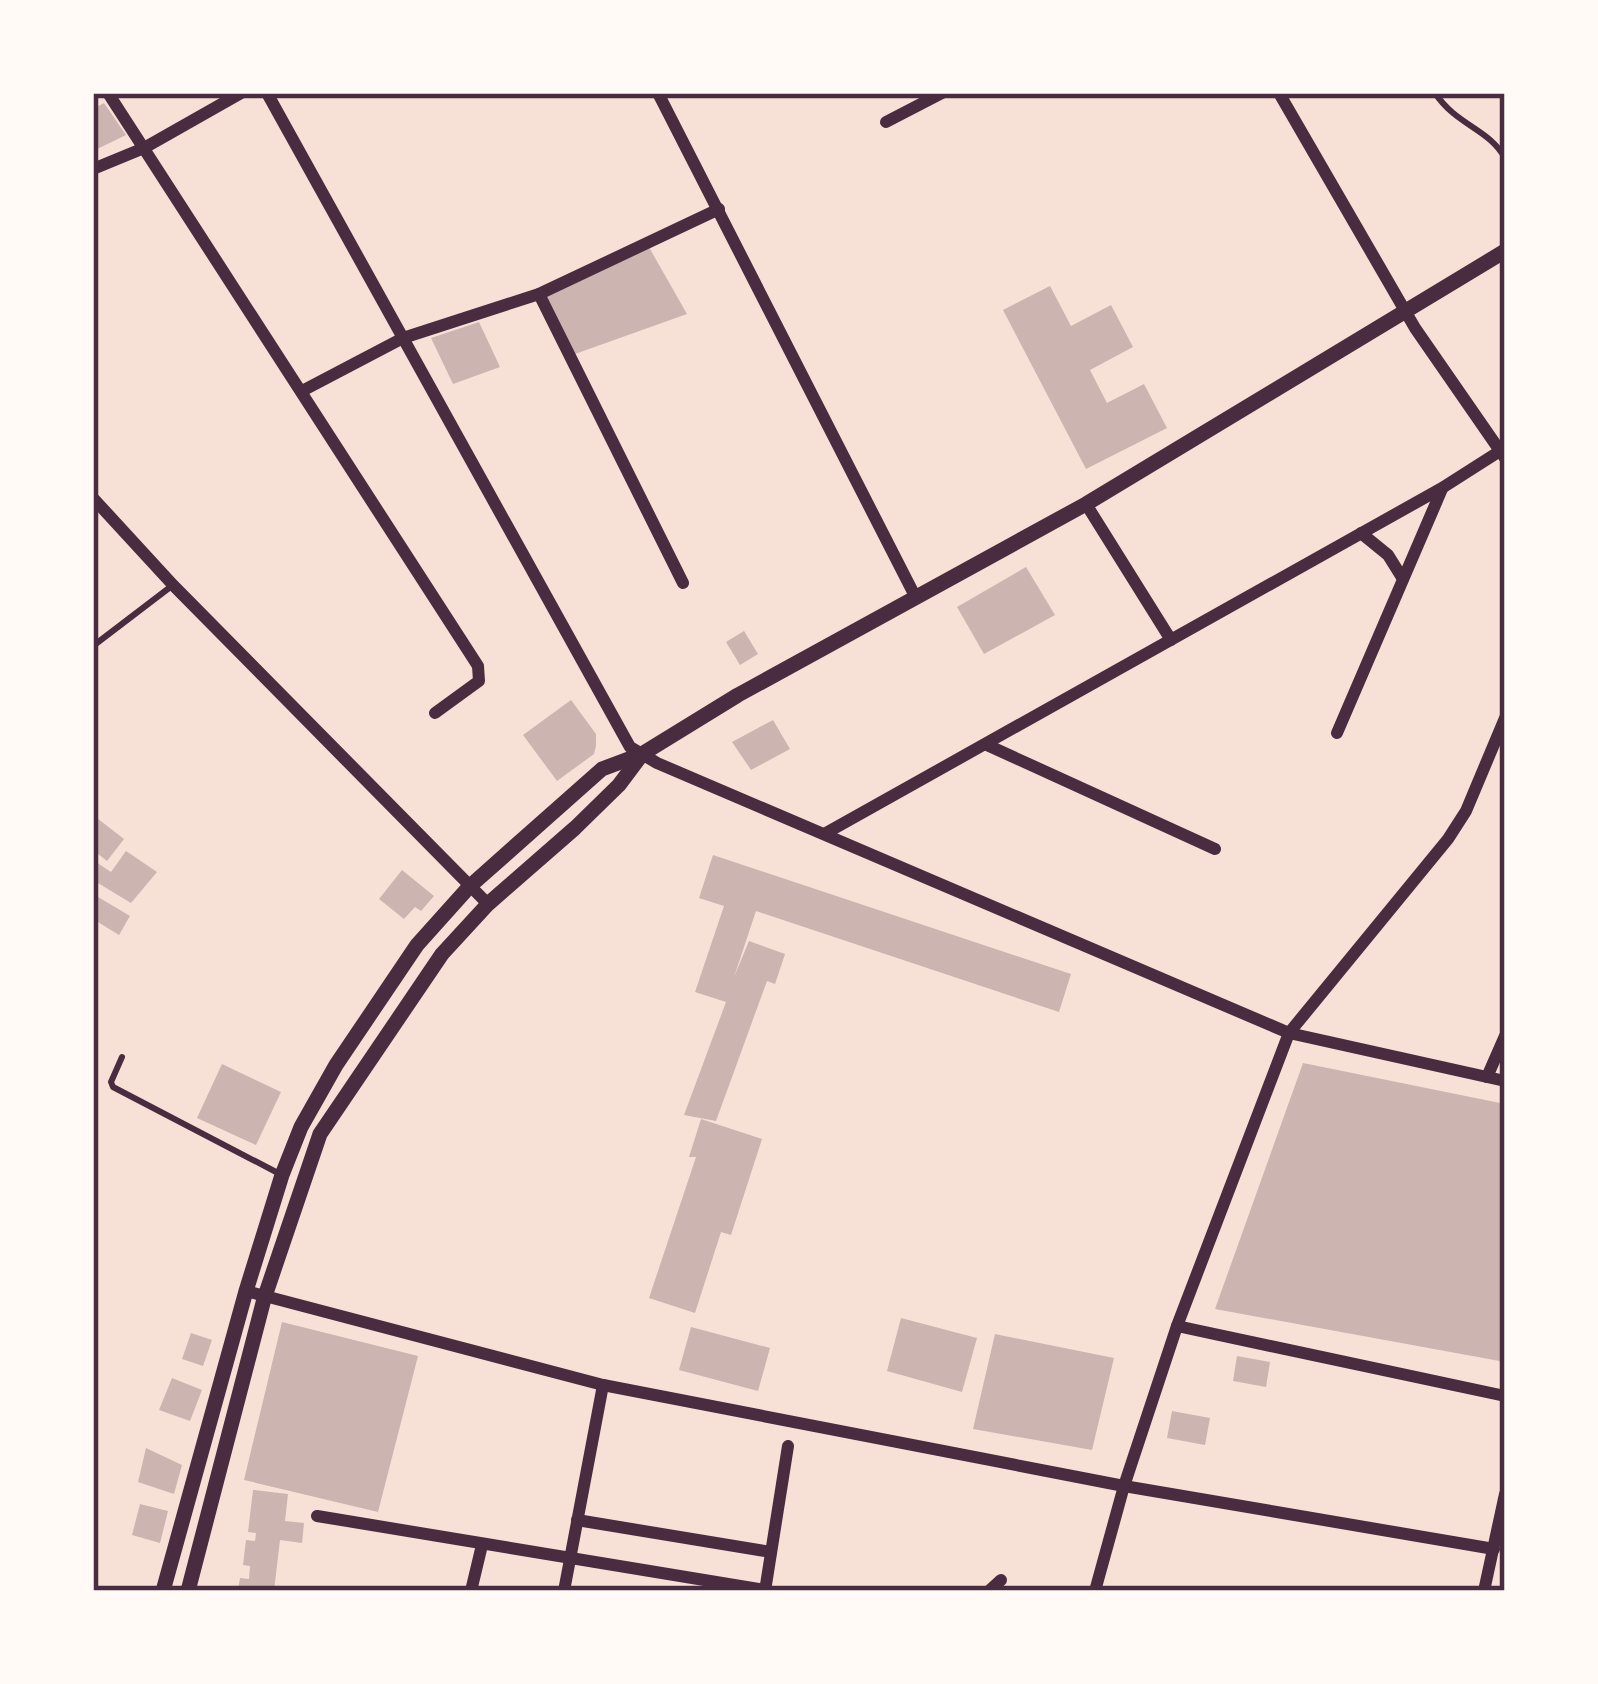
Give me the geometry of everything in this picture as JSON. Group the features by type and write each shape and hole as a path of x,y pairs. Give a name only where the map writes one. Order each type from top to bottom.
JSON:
{"street":[{"path":"108,93 482,673 479,681 435,713"},
{"path":"93,169 144,148 241,93"},
{"path":"267,93 630,747 1289,1034 1505,1081"},
{"path":"658,93 916,598"},
{"path":"886,122 942,93"},
{"path":"826,833 1503,455 1407,313 1280,93"},
{"path":"302,391 403,338 539,294 719,209"},
{"path":"163,1591 246,1291 281,1175 301,1127 335,1065 417,945 470,887 602,769 642,754 738,695 1086,504 1505,251"},
{"path":"539,294 682,583"},
{"path":"1336,734 1442,488"},
{"path":"93,498 488,904"},
{"path":"1086,504 1171,640"},
{"path":"1361,533 1388,555 1403,579"},
{"path":"1095,1591 1177,1326 1289,1034 1448,839 1466,811 1505,718"},
{"path":"987,745 1215,848"},
{"path":"188,1591 265,1299 320,1134 442,954 488,904 620,784 642,754"},
{"path":"1487,1077 1505,1036"},
{"path":"246,1291 603,1385 1124,1486 1494,1550"},
{"path":"1177,1326 1505,1396"},
{"path":"564,1591 603,1385"},
{"path":"317,1516 765,1591 788,1447"},
{"path":"1484,1591 1505,1494"},
{"path":"578,1520 771,1552"},
{"path":"471,1591 482,1545"},
{"path":"988,1591 1001,1580"}],"lane":[{"path":"1435,93 1460,122 1497,144 1505,158"},
{"path":"93,646 173,585"},
{"path":"122,1057 110,1082 113,1087 281,1175"}],"building":[{"path":"104,103 126,135 93,151 93,109"},
{"path":"646,242 687,314 575,354 544,291"},
{"path":"1050,286 1071,326 1111,305 1133,347 1090,370 1107,403 1144,384 1167,428 1086,469 1003,310"},
{"path":"479,322 500,367 453,384 431,338"},
{"path":"1026,567 1055,615 984,654 957,607"},
{"path":"744,631 758,654 740,665 726,642"},
{"path":"571,700 596,734 596,746 594,754 557,781 523,735"},
{"path":"773,720 790,749 751,770 732,742"},
{"path":"93,815 124,839 107,861 93,850"},
{"path":"126,851 157,872 131,903 93,880 93,860 111,872"},
{"path":"713,855 1071,974 1059,1012 756,911 734,977 749,941 785,954 775,984 767,981 716,1121 684,1115 726,1002 695,992 724,906 699,898"},
{"path":"402,870 434,896 421,911 415,907 404,919 379,899"},
{"path":"93,894 130,916 119,935 93,919"},
{"path":"1303,1063 1505,1104 1505,1362 1215,1309"},
{"path":"222,1064 281,1092 256,1145 197,1118"},
{"path":"701,1119 762,1139 731,1235 721,1232 695,1313 649,1298 696,1157 689,1157"},
{"path":"901,1318 977,1338 962,1392 887,1371"},
{"path":"282,1322 418,1356 378,1512 244,1480"},
{"path":"691,1327 770,1348 758,1391 679,1370"},
{"path":"191,1333 212,1340 203,1366 182,1359"},
{"path":"995,1334 1114,1358 1092,1450 973,1429"},
{"path":"1237,1356 1270,1362 1266,1387 1233,1381"},
{"path":"172,1378 202,1390 190,1421 159,1410"},
{"path":"1172,1411 1210,1418 1205,1445 1167,1438"},
{"path":"146,1448 182,1465 174,1494 138,1482"},
{"path":"253,1490 288,1494 285,1521 304,1523 302,1543 280,1540 274,1591 238,1591 240,1578 249,1579 250,1566 243,1565 246,1540 255,1541 256,1533 248,1532"},
{"path":"140,1504 168,1511 160,1543 132,1535"}]}
